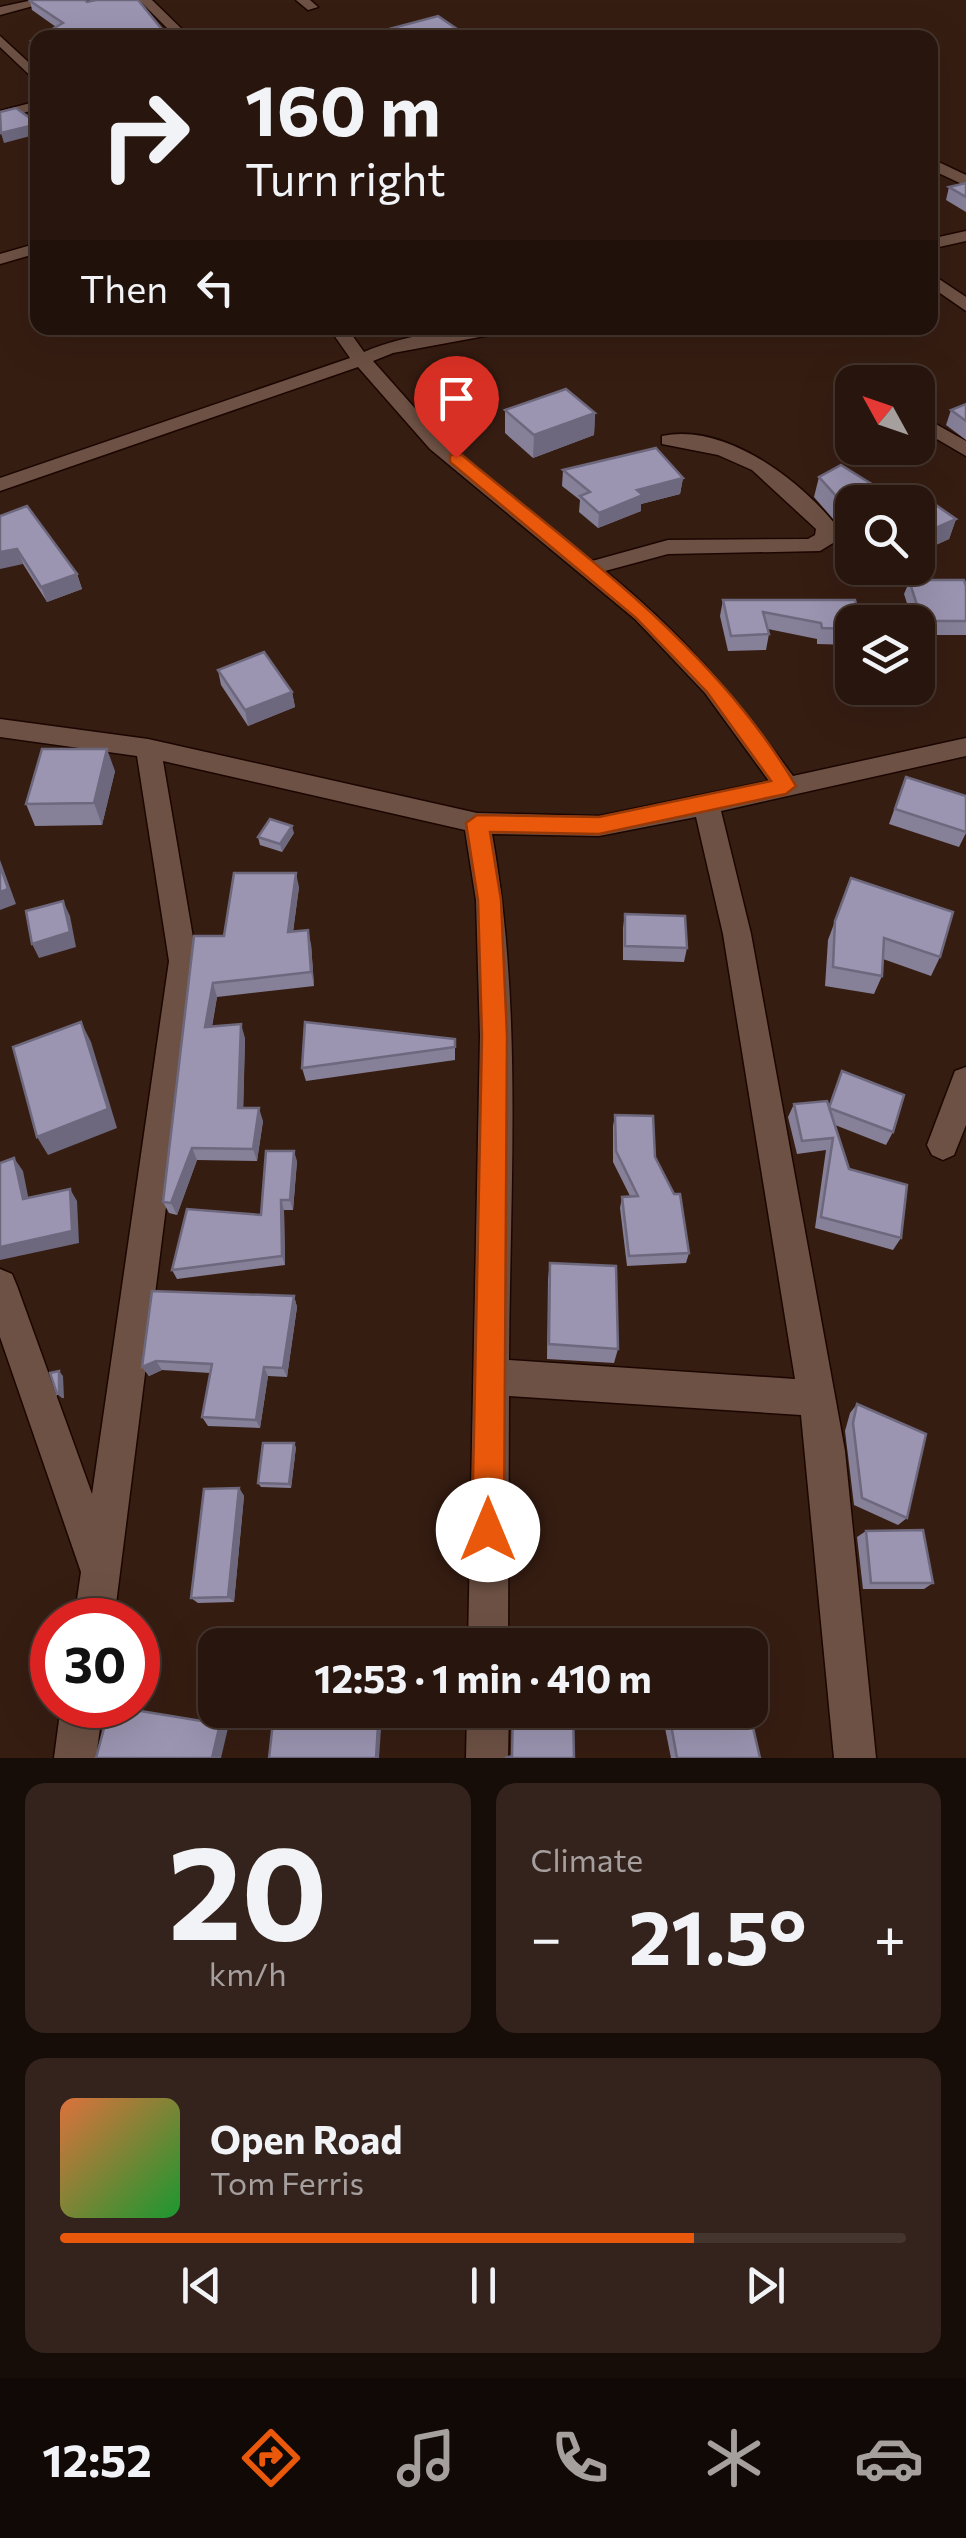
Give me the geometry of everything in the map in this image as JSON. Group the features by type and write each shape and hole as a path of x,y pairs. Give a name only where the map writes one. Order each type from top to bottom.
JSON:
{"street":[{"path":"0,10 50,0"},
{"path":"145,0 177,30"},
{"path":"0,40 30,71"},
{"path":"0,114 30,107"},
{"path":"938,166 966,181"},
{"path":"0,259 30,250"},
{"path":"938,284 966,306"},
{"path":"339,335 437,445 591,568 714,687 786,786"},
{"path":"0,486 312,380 360,356 466,335"},
{"path":"935,431 966,450"},
{"path":"591,568 668,547 812,546 826,538 827,528 760,463 722,447 668,440"},
{"path":"0,728 148,748 477,823 599,826 966,747"},
{"path":"97,1598 184,961 148,748"},
{"path":"706,805 758,1048 814,1398 826,1451 855,1758"},
{"path":"477,823 490,900 494,1036 488,1628"},
{"path":"943,1145 966,1081"},
{"path":"0,1286 100,1572"},
{"path":"488,1376 814,1398"},
{"path":"74,1758 79,1728"},
{"path":"487,1758 488,1728"}],"building":[{"path":"138,0 162,30 51,30 63,23 30,1"},
{"path":"438,16 458,30 385,30"},
{"path":"16,108 30,118 30,126 1,133 0,112"},
{"path":"966,183 966,197 949,187"},
{"path":"566,389 595,413 534,435 505,410"},
{"path":"966,404 966,421 951,410"},
{"path":"656,448 683,478 637,490 643,495 599,513 580,496 590,492 563,470"},
{"path":"841,465 873,485 835,485 835,495 819,477"},
{"path":"935,504 956,519 935,528"},
{"path":"27,506 77,574 41,587 17,549 0,552 0,516"},
{"path":"964,580 966,621 935,621 935,605 917,605 911,585"},
{"path":"723,600 855,600 856,605 835,605 835,628 763,612 769,634 731,636"},
{"path":"264,652 292,692 245,710 218,670"},
{"path":"42,749 107,749 94,803 26,804"},
{"path":"906,777 966,796 966,832 895,809"},
{"path":"270,819 292,826 280,844 258,837"},
{"path":"0,865 8,889 0,892"},
{"path":"234,873 296,873 288,932 308,930 311,972 213,983 205,1027 241,1024 238,1108 259,1108 253,1149 192,1148 171,1203 163,1202 194,936 224,936"},
{"path":"851,878 953,912 940,957 884,938 882,976 833,967 835,921"},
{"path":"63,901 70,932 32,944 26,911"},
{"path":"625,914 685,916 687,948 625,946"},
{"path":"81,1022 108,1109 37,1137 13,1047"},
{"path":"305,1022 455,1039 455,1047 302,1068"},
{"path":"842,1071 904,1095 893,1132 829,1108"},
{"path":"827,1101 849,1169 907,1185 901,1238 821,1217 833,1138 802,1141 794,1104"},
{"path":"615,1115 653,1116 655,1157 674,1194 680,1194 689,1253 629,1256 622,1197 638,1196 616,1151"},
{"path":"266,1151 294,1151 290,1200 281,1200 282,1256 172,1270 187,1209 261,1215"},
{"path":"14,1158 23,1199 70,1189 72,1231 0,1247 0,1163"},
{"path":"550,1263 616,1266 618,1349 549,1344"},
{"path":"152,1291 294,1296 283,1368 264,1367 256,1420 202,1417 212,1364 156,1361 142,1367"},
{"path":"59,1371 59,1393 57,1394 50,1373"},
{"path":"857,1404 926,1434 907,1518 862,1498 853,1423"},
{"path":"263,1443 294,1443 289,1484 258,1483"},
{"path":"239,1488 228,1597 191,1598 204,1489"},
{"path":"923,1530 933,1583 871,1583 866,1531"},
{"path":"160,1714 198,1720 198,1728 219,1728 212,1758 96,1758 104,1728 160,1728"},
{"path":"272,1728 378,1728 376,1758 269,1758"},
{"path":"513,1728 573,1728 574,1758 505,1758 512,1756"},
{"path":"672,1728 753,1728 760,1758 677,1758"}],"route":[{"path":"456,458 643,614 714,687 786,786 599,826 477,823 490,900 494,1036 488,1530"}]}
